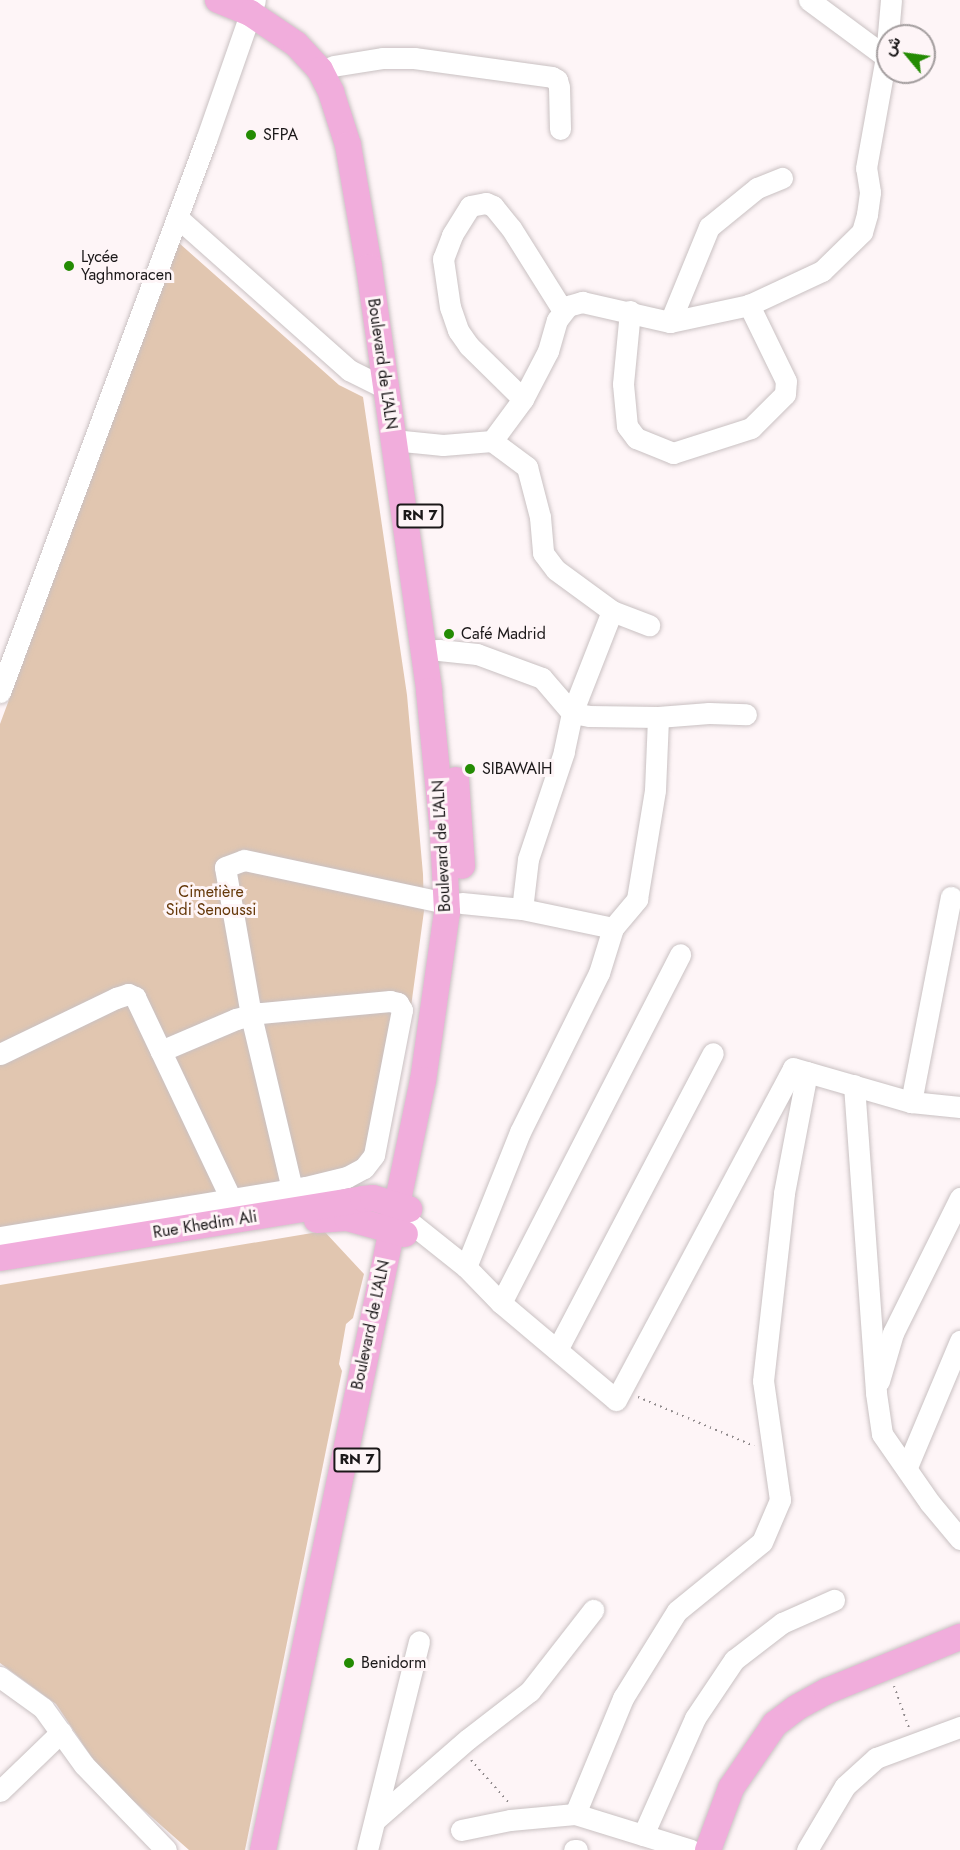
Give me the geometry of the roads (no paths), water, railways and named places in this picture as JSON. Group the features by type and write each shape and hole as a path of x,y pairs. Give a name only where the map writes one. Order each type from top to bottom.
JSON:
{"main road":[{"name":"Boulevard de L'ALN","path":"218,0 255,4 294,23 333,66 351,97 368,167 401,440 431,650 440,792 455,903 438,1071 402,1220 263,1850"},
{"name":"Boulevard de L'ALN","path":"255,4 320,70 332,92 348,145 369,267 385,388 401,440"},
{"name":"Boulevard de L'ALN","path":"402,1220 410,1143 455,903"},
{"path":"363,1198 387,1178 410,1143"},
{"name":"Rue Khedim Ali","path":"0,1258 363,1198 381,1200 402,1220"},
{"name":"Rue Khedim Ali","path":"0,1273 336,1217 359,1221 402,1220"},
{"name":"Boulevard de L'ALN","path":"279,1850 297,1746 383,1305"},
{"path":"708,1850 731,1788 775,1724 796,1708 826,1691 960,1637"}],"street":[{"path":"810,0 876,50"},
{"path":"889,24 891,0"},
{"path":"0,692 255,4"},
{"path":"333,66 383,58 414,58 552,77 557,80 559,87 560,129"},
{"path":"492,441 523,399 548,351 557,320 568,306 582,302 630,311 670,322 749,305 822,271 862,232 870,192 866,168 881,84"},
{"path":"670,322 709,227 757,188 782,178"},
{"path":"523,399 469,346 458,330 450,307 443,260 452,235 470,206 486,202 493,206 511,228 563,311"},
{"path":"177,218 349,370 385,388"},
{"path":"630,311 623,384 627,426 636,438 673,453 751,428 785,394 786,381 749,305"},
{"path":"401,440 443,445 492,441 527,467 540,517 543,553 556,570 612,611 649,626"},
{"path":"522,909 528,859 564,752 572,713 612,611"},
{"path":"431,650 477,654 542,678 572,713 589,716 658,717 709,713 746,714"},
{"path":"466,1267 520,1132 599,973 613,928 637,899 655,790 658,717"},
{"path":"292,1189 251,1015 225,867 244,860 455,903 522,909 613,928"},
{"path":"911,1102 951,897"},
{"path":"501,1303 680,954"},
{"path":"0,1054 116,998 128,994 135,997 231,1199"},
{"path":"0,1237 292,1189 346,1177 364,1168 374,1155 402,1010 398,1003 390,1001 251,1015 161,1051"},
{"path":"557,1350 712,1053"},
{"path":"402,1220 466,1267 501,1303 616,1400 793,1068 911,1102 960,1107"},
{"path":"575,1814 623,1698 677,1611 762,1542 780,1500 762,1381 784,1193 807,1072"},
{"path":"854,1085 876,1393 882,1434 930,1503 960,1539"},
{"path":"876,1393 893,1333 960,1198"},
{"path":"907,1467 960,1341"},
{"path":"643,1835 695,1718 734,1660 782,1623 834,1600"},
{"path":"375,1820 459,1746 530,1691 593,1610"},
{"path":"368,1850 419,1641"},
{"path":"0,1677 43,1708 109,1794 165,1850"},
{"path":"807,1850 845,1786 876,1758 960,1727"},
{"path":"0,1791 61,1732"},
{"path":"461,1830 523,1819 575,1814 691,1850"}],"place":[{"name":"SFPA","path":"251,135"},
{"name":"Lycée Yaghmoracen","path":"69,266"},
{"name":"Café Madrid","path":"449,634"},
{"name":"SIBAWAIH","path":"470,769"},
{"name":"Benidorm","path":"349,1663"}],"park label":[{"name":"Cimetière Sidi Senoussi","path":"211,901"}]}
